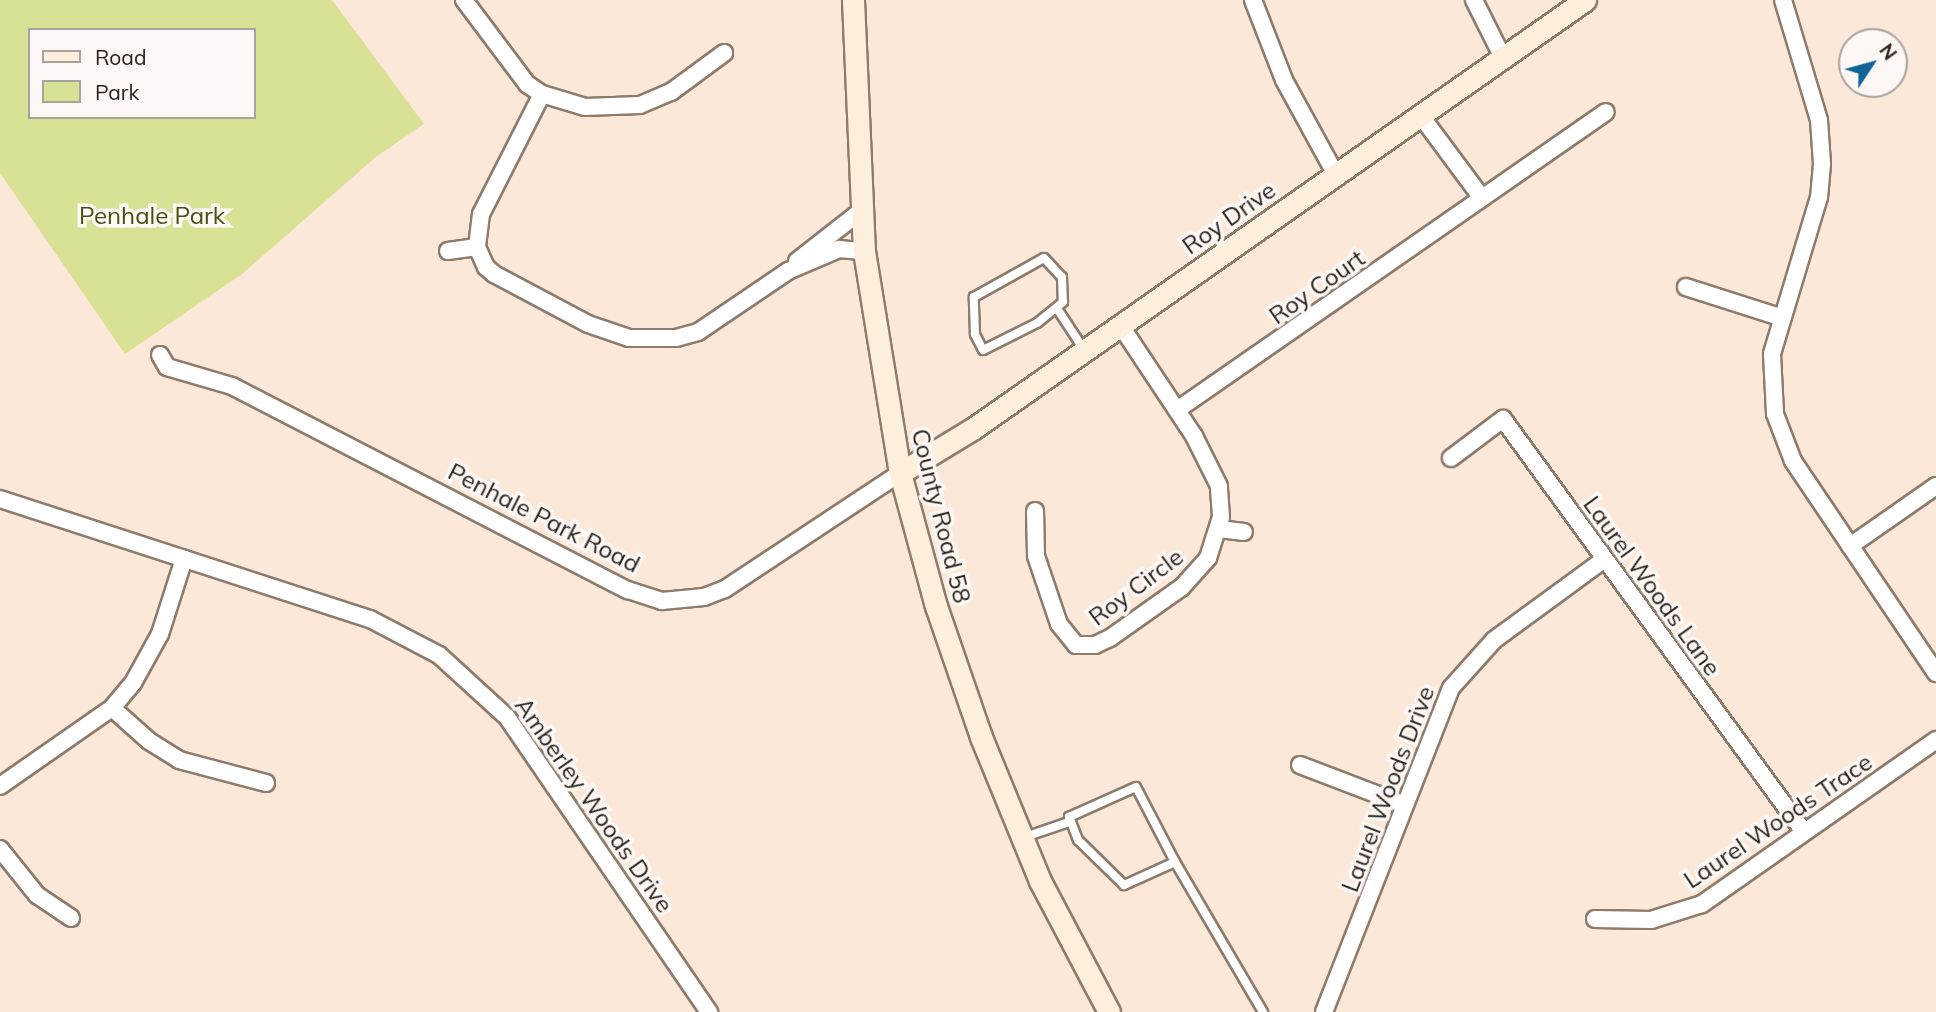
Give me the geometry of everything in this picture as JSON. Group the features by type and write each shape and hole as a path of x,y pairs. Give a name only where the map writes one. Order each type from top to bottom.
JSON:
{"street":[{"path":"464,0 517,73 542,94 585,107 629,107 671,92 724,53"},
{"name":"County Road 58","path":"853,0 864,251 900,473 954,662 1022,838 1109,1012"},
{"path":"1253,0 1284,79 1336,175"},
{"path":"1474,0 1503,58"},
{"name":"Roy Drive","path":"900,473 1121,326 1585,0"},
{"path":"1789,2 1819,120 1822,164 1819,197 1780,317 1770,373 1781,434 1793,461 1936,673"},
{"path":"542,94 481,214 477,247 494,274 588,324 641,340 698,332 788,271 861,211"},
{"name":"Roy Court","path":"1177,410 1606,112"},
{"path":"1421,116 1482,198"},
{"path":"448,251 477,247"},
{"path":"788,271 839,249 864,251"},
{"path":"1686,287 1780,317"},
{"name":"Roy Circle","path":"1035,511 1033,545 1059,625 1070,642 1083,647 1110,638 1182,587 1208,558 1219,529 1219,486 1177,410 1121,326"},
{"name":"Penhale Park Road","path":"160,355 167,367 232,386 628,590 662,601 704,597 725,589 900,473"},
{"name":"Laurel Woods Lane","path":"1451,458 1503,419 1602,561 1804,832"},
{"path":"1850,546 1936,486"},
{"name":"Amberley Woods Drive","path":"0,499 381,623 460,671 490,697 526,742 709,1012"},
{"path":"1219,529 1244,532"},
{"path":"0,786 112,708 150,655 184,559"},
{"name":"Laurel Woods Drive","path":"1324,1012 1445,700 1462,672 1494,640 1602,561"},
{"path":"112,708 149,741 179,760 266,783"},
{"name":"Laurel Woods Trace","path":"1595,919 1651,920 1694,908 1936,740"},
{"path":"1300,765 1405,805"},
{"path":"0,849 37,895 71,918"}],"lane":[{"path":"1044,258 1062,277 1066,293 1058,310 987,349 978,346 974,297 1031,262 1044,258"},
{"path":"1058,310 1084,351"},
{"path":"1175,862 1124,885 1078,840 1069,822 1071,814 1136,787 1175,862 1264,1012"},
{"path":"1022,838 1069,822"}],"green space":[{"name":"Penhale Park","path":"0,0 332,0 424,124 377,156 242,274 125,354 0,173"}]}
